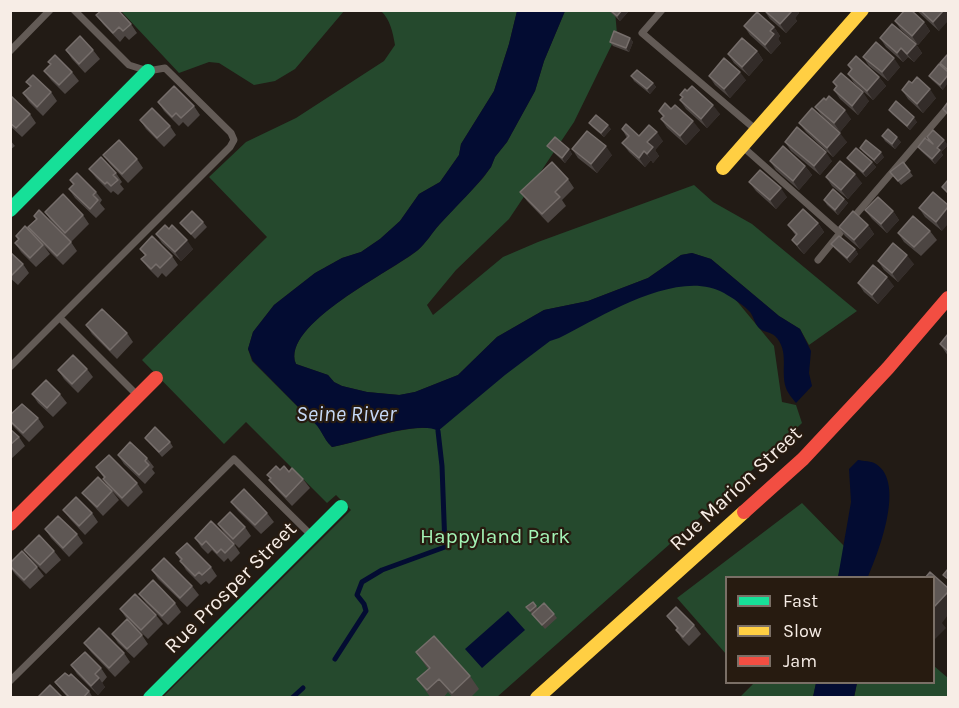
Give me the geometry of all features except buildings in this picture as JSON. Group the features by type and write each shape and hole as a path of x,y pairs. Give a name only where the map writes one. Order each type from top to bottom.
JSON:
{"street":[{"path":"723,168 862,10"},
{"path":"10,210 148,72"},
{"name":"Rue Marion Street","path":"537,698 803,459 888,368 948,298"},
{"path":"10,524 156,378"},
{"name":"Rue Prosper Street","path":"150,698 342,507"}],"lane":[{"path":"10,51 50,10"},
{"path":"10,367 230,147 234,140 223,125 165,68 148,72 129,65 74,10"},
{"path":"662,10 642,33 757,131"},
{"path":"819,260 948,107"},
{"path":"742,147 840,233"},
{"path":"60,318 138,396"},
{"path":"10,681 234,459 312,537"}],"green space":[{"path":"121,11 344,11 295,69 275,81 254,85 219,63 209,62 179,73"},
{"name":"Happyland Park","path":"381,11 517,11 494,91 461,144 459,155 440,182 419,194 400,221 380,239 361,252 342,258 315,273 274,305 253,332 248,349 252,361 318,426 332,447 408,429 434,428 544,340 659,285 721,282 774,346 782,402 796,405 802,423 732,489 497,697 163,697 351,510 336,495 327,503 246,422 224,444 142,360 267,237 209,177 246,142 296,118 384,61 395,45 389,22"},
{"path":"565,11 615,11 617,34 574,122 509,219 456,270 427,305 433,315 503,257 694,185 713,202 752,224 857,311 809,345 800,329 779,316 711,259 692,253 681,255 648,278 588,301 544,310 497,337 458,375 415,392 400,395 367,392 342,386 328,375 296,364 296,348 305,332 321,316 418,250 483,178 507,142 535,91 544,61"},
{"path":"802,503 845,547 838,576 725,576 725,653 677,598"},
{"path":"935,667 948,678 948,697 854,698 857,684 935,684"},
{"path":"753,684 816,684 813,697 739,698"}],"water":[{"name":"Seine River","path":"517,11 565,11 544,61 535,91 507,142 485,175 418,250 341,300 321,316 305,333 296,349 296,364 328,375 342,386 367,392 399,395 415,392 458,375 497,337 544,310 588,301 648,278 681,255 692,253 711,259 779,316 800,329 811,351 809,373 812,386 796,403 784,382 780,342 775,336 759,328 750,312 741,304 724,293 705,287 685,286 663,290 640,298 550,341 438,431 429,428 403,430 332,447 314,423 253,361 248,349 253,332 274,305 315,273 342,258 361,252 380,239 400,221 419,194 440,182 459,155 461,144 494,91"},
{"path":"858,460 874,463 885,473 889,486 887,519 868,576 838,576 851,502 849,469"},
{"path":"508,611 525,630 482,668 465,649"},
{"path":"816,684 857,684 854,697 813,697"}],"waterway":[{"path":"335,659 366,611 357,595 362,582 382,570 445,547 442,466 438,431"},
{"path":"292,698 303,688"}],"traffic: fast":[{"path":"10,210 148,71"},
{"path":"150,698 341,507"}],"traffic: slow":[{"path":"723,168 862,10"},
{"path":"537,698 744,512"}],"traffic: jam":[{"path":"744,512 803,459 888,368 948,298"},
{"path":"10,524 156,378"}]}
